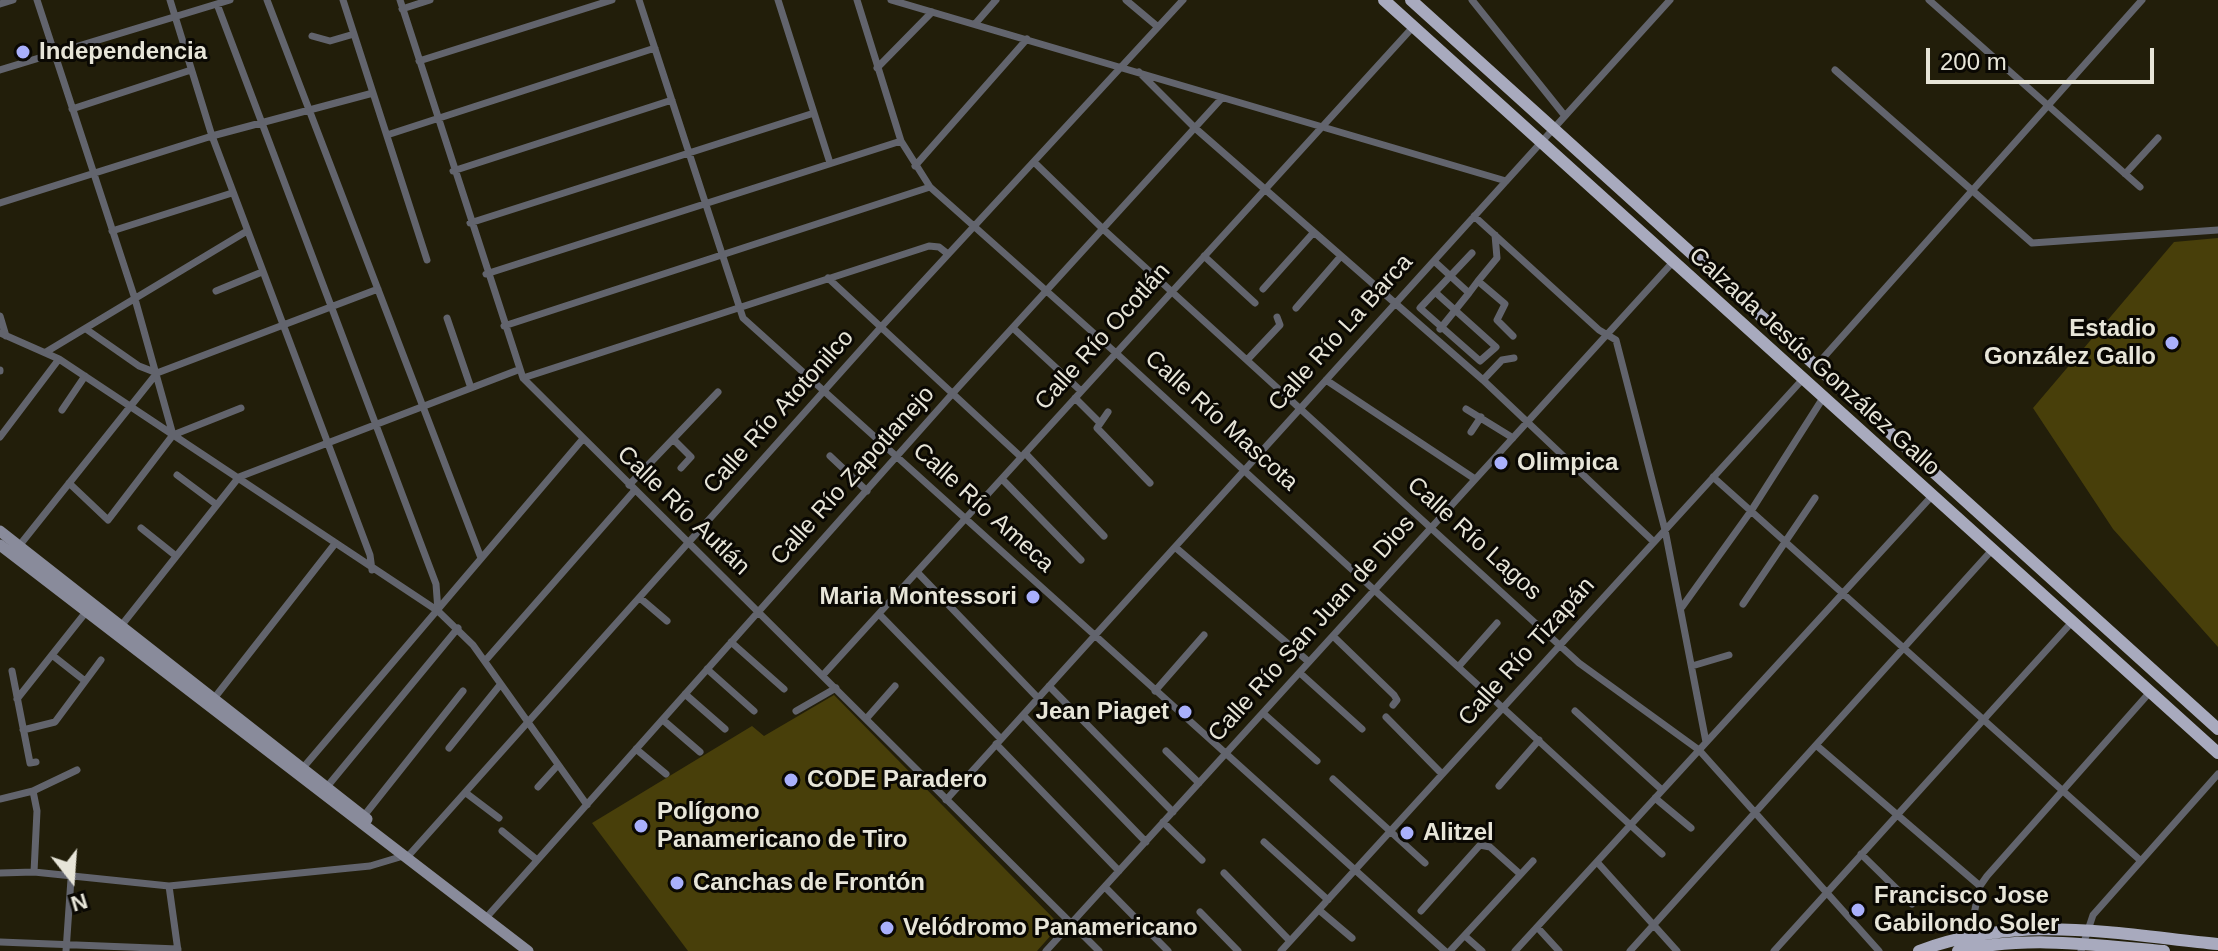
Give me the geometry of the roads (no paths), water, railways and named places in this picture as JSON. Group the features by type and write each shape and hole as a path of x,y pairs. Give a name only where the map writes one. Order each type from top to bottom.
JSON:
{"main road":[{"name":"Calzada Jesús González Gallo","path":"1384,0 2218,753"},
{"name":"Calzada Jesús González Gallo","path":"1411,0 2218,729"},
{"path":"1909,452 1929,495"},
{"path":"0,531 8,546 86,612 302,769 407,856"},
{"path":"8,546 121,626 211,703 528,951"},
{"path":"1919,951 1969,935 2023,928 2088,930 2216,945"},
{"path":"1963,950 2026,941 2164,951"}],"street":[{"path":"0,4 13,0"},
{"path":"37,0 135,299 173,435"},
{"path":"170,0 232,193 329,443 370,555 372,570"},
{"path":"0,70 230,0"},
{"path":"267,0 481,558"},
{"path":"343,0 427,260"},
{"path":"401,4 430,0"},
{"path":"419,61 612,0"},
{"name":"Calle Río Ameca","path":"639,0 743,318 1225,755 1448,951"},
{"path":"778,0 830,163"},
{"name":"Calle Río Mascota","path":"857,0 901,141 930,187 1375,589 1662,854"},
{"path":"891,0 1506,181"},
{"path":"975,24 996,0"},
{"path":"1126,0 1158,27"},
{"name":"Calle Río Atotonilco","path":"407,856 882,326 1183,0"},
{"path":"1472,0 1565,116"},
{"name":"Calle Río La Barca","path":"946,800 1670,0"},
{"path":"1929,0 2140,187"},
{"path":"1815,367 2142,0"},
{"path":"217,4 436,584 438,611"},
{"name":"Calle Río Autlán","path":"401,4 486,274 523,378 1099,951"},
{"path":"877,68 932,12"},
{"name":"Calle Río Ocotlán","path":"823,675 1413,27"},
{"path":"312,36 330,41 354,34"},
{"path":"915,166 1027,39"},
{"path":"387,135 655,48"},
{"path":"72,109 191,70"},
{"path":"1835,70 1970,192 2032,243 2218,230"},
{"path":"1139,72 1195,128 1483,380 1654,542"},
{"path":"0,203 212,136 373,93"},
{"name":"Calle Río Zapotlanejo","path":"487,917 953,393 1222,98"},
{"path":"453,171 672,100"},
{"path":"470,223 814,113"},
{"path":"2125,174 2158,138"},
{"path":"486,274 901,141"},
{"name":"Calle Río Lagos","path":"1034,162 1103,229 1560,645 1699,750 1879,951"},
{"path":"504,326 930,187"},
{"path":"112,231 232,193"},
{"path":"1474,216 1599,330 1616,340 1665,530 1706,742"},
{"path":"46,352 247,231"},
{"path":"1263,289 1314,232"},
{"path":"1433,337 1497,258 1495,235"},
{"path":"523,378 929,246 939,247 948,254"},
{"path":"1435,292 1496,347 1480,361 1420,308 1435,292 1450,276 1472,253"},
{"path":"1204,256 1255,303"},
{"path":"1296,308 1341,256"},
{"path":"1434,261 1469,293"},
{"name":"Calle Río San Juan de Dios","path":"1046,951 1672,263"},
{"path":"216,291 262,272"},
{"path":"828,278 1023,455 1104,536"},
{"path":"1478,281 1505,304 1497,320 1513,336"},
{"path":"8,546 69,483 157,373 378,289"},
{"path":"0,316 3,334 0,343"},
{"path":"1247,360 1280,325 1277,317"},
{"path":"447,318 471,388"},
{"path":"1013,328 1081,391"},
{"path":"86,329 139,366 157,373"},
{"path":"3,334 59,359 239,477 334,545 438,611 458,628 485,661 587,805"},
{"path":"1483,380 1502,360 1514,358"},
{"path":"0,437 59,359"},
{"path":"121,626 239,477 518,370"},
{"path":"62,410 85,376"},
{"path":"1326,380 1475,479"},
{"name":"Calle Río Tizapán","path":"1281,951 1802,380"},
{"path":"485,661 673,439 718,392"},
{"path":"1075,398 1099,422"},
{"path":"1682,607 1751,511 1823,398"},
{"path":"69,483 108,520 173,435 241,408"},
{"path":"1466,409 1513,438"},
{"path":"1108,412 1099,422 1098,430 1150,483"},
{"path":"1471,432 1481,417"},
{"path":"673,439 691,457 681,468"},
{"path":"302,769 582,440"},
{"path":"830,456 867,491"},
{"path":"177,475 217,505"},
{"path":"1713,477 2141,861"},
{"path":"1002,479 1081,560"},
{"path":"1515,951 1929,495"},
{"path":"1743,604 1815,498"},
{"path":"141,528 176,556"},
{"path":"211,703 334,545"},
{"path":"1175,547 1309,662"},
{"path":"1630,951 1992,550"},
{"path":"917,572 1038,698"},
{"path":"640,598 667,621"},
{"path":"17,699 86,612"},
{"path":"879,614 1119,871"},
{"path":"1774,951 2072,622"},
{"path":"1459,666 1497,623"},
{"path":"326,788 458,628"},
{"path":"1155,691 1204,635"},
{"path":"1333,636 1396,696 1393,705"},
{"path":"731,642 784,689"},
{"path":"52,655 85,681"},
{"path":"1692,666 1729,655"},
{"path":"23,730 52,724 101,660"},
{"path":"707,669 754,711"},
{"path":"12,671 30,764 36,762"},
{"path":"1300,673 1362,729"},
{"path":"449,748 500,685"},
{"path":"866,719 895,686"},
{"path":"1049,686 1173,812"},
{"path":"796,711 836,688"},
{"path":"363,817 463,691"},
{"path":"1963,950 1980,886 2150,692"},
{"path":"685,694 725,729"},
{"path":"1575,711 1662,790"},
{"path":"1263,713 1317,761"},
{"path":"1023,715 1146,842"},
{"path":"1386,717 1442,774"},
{"path":"663,720 700,752"},
{"path":"1499,786 1539,740"},
{"path":"1816,745 1980,886"},
{"path":"636,749 666,774"},
{"path":"1166,751 1199,783"},
{"path":"538,787 558,765"},
{"path":"0,799 33,791 77,770"},
{"path":"2082,947 2093,915 2218,774"},
{"path":"1333,779 1425,863"},
{"path":"33,791 37,811 34,872"},
{"path":"466,793 499,818"},
{"path":"1655,798 1691,828"},
{"path":"1163,822 1202,860"},
{"path":"502,831 537,860"},
{"path":"1264,842 1328,900"},
{"path":"1421,911 1480,845 1490,847 1520,874"},
{"path":"1861,854 1912,904"},
{"path":"0,873 34,872 71,879 169,886 370,866 407,856"},
{"path":"1448,951 1533,861"},
{"path":"1597,862 1677,951"},
{"path":"1224,873 1290,941"},
{"path":"66,948 71,879"},
{"path":"0,942 66,948 178,950 169,886"},
{"path":"1105,887 1168,951"},
{"path":"1319,910 1352,938"},
{"path":"1200,912 1238,951"},
{"path":"1537,927 1559,951"},
{"path":"1465,936 1482,951"}],"place":[{"name":"Independencia","path":"23,52"},
{"name":"Estadio González Gallo","path":"2172,343"},
{"name":"Olimpica","path":"1501,463"},
{"name":"Maria Montessori","path":"1033,597"},
{"name":"Jean Piaget","path":"1185,712"},
{"name":"CODE Paradero","path":"791,780"},
{"name":"Polígono Panamericano de Tiro","path":"641,826"},
{"name":"Alitzel","path":"1407,833"},
{"name":"Canchas de Frontón","path":"677,883"},
{"name":"Francisco Jose Gabilondo Soler","path":"1858,910"},
{"name":"Velódromo Panamericano","path":"887,928"}]}
